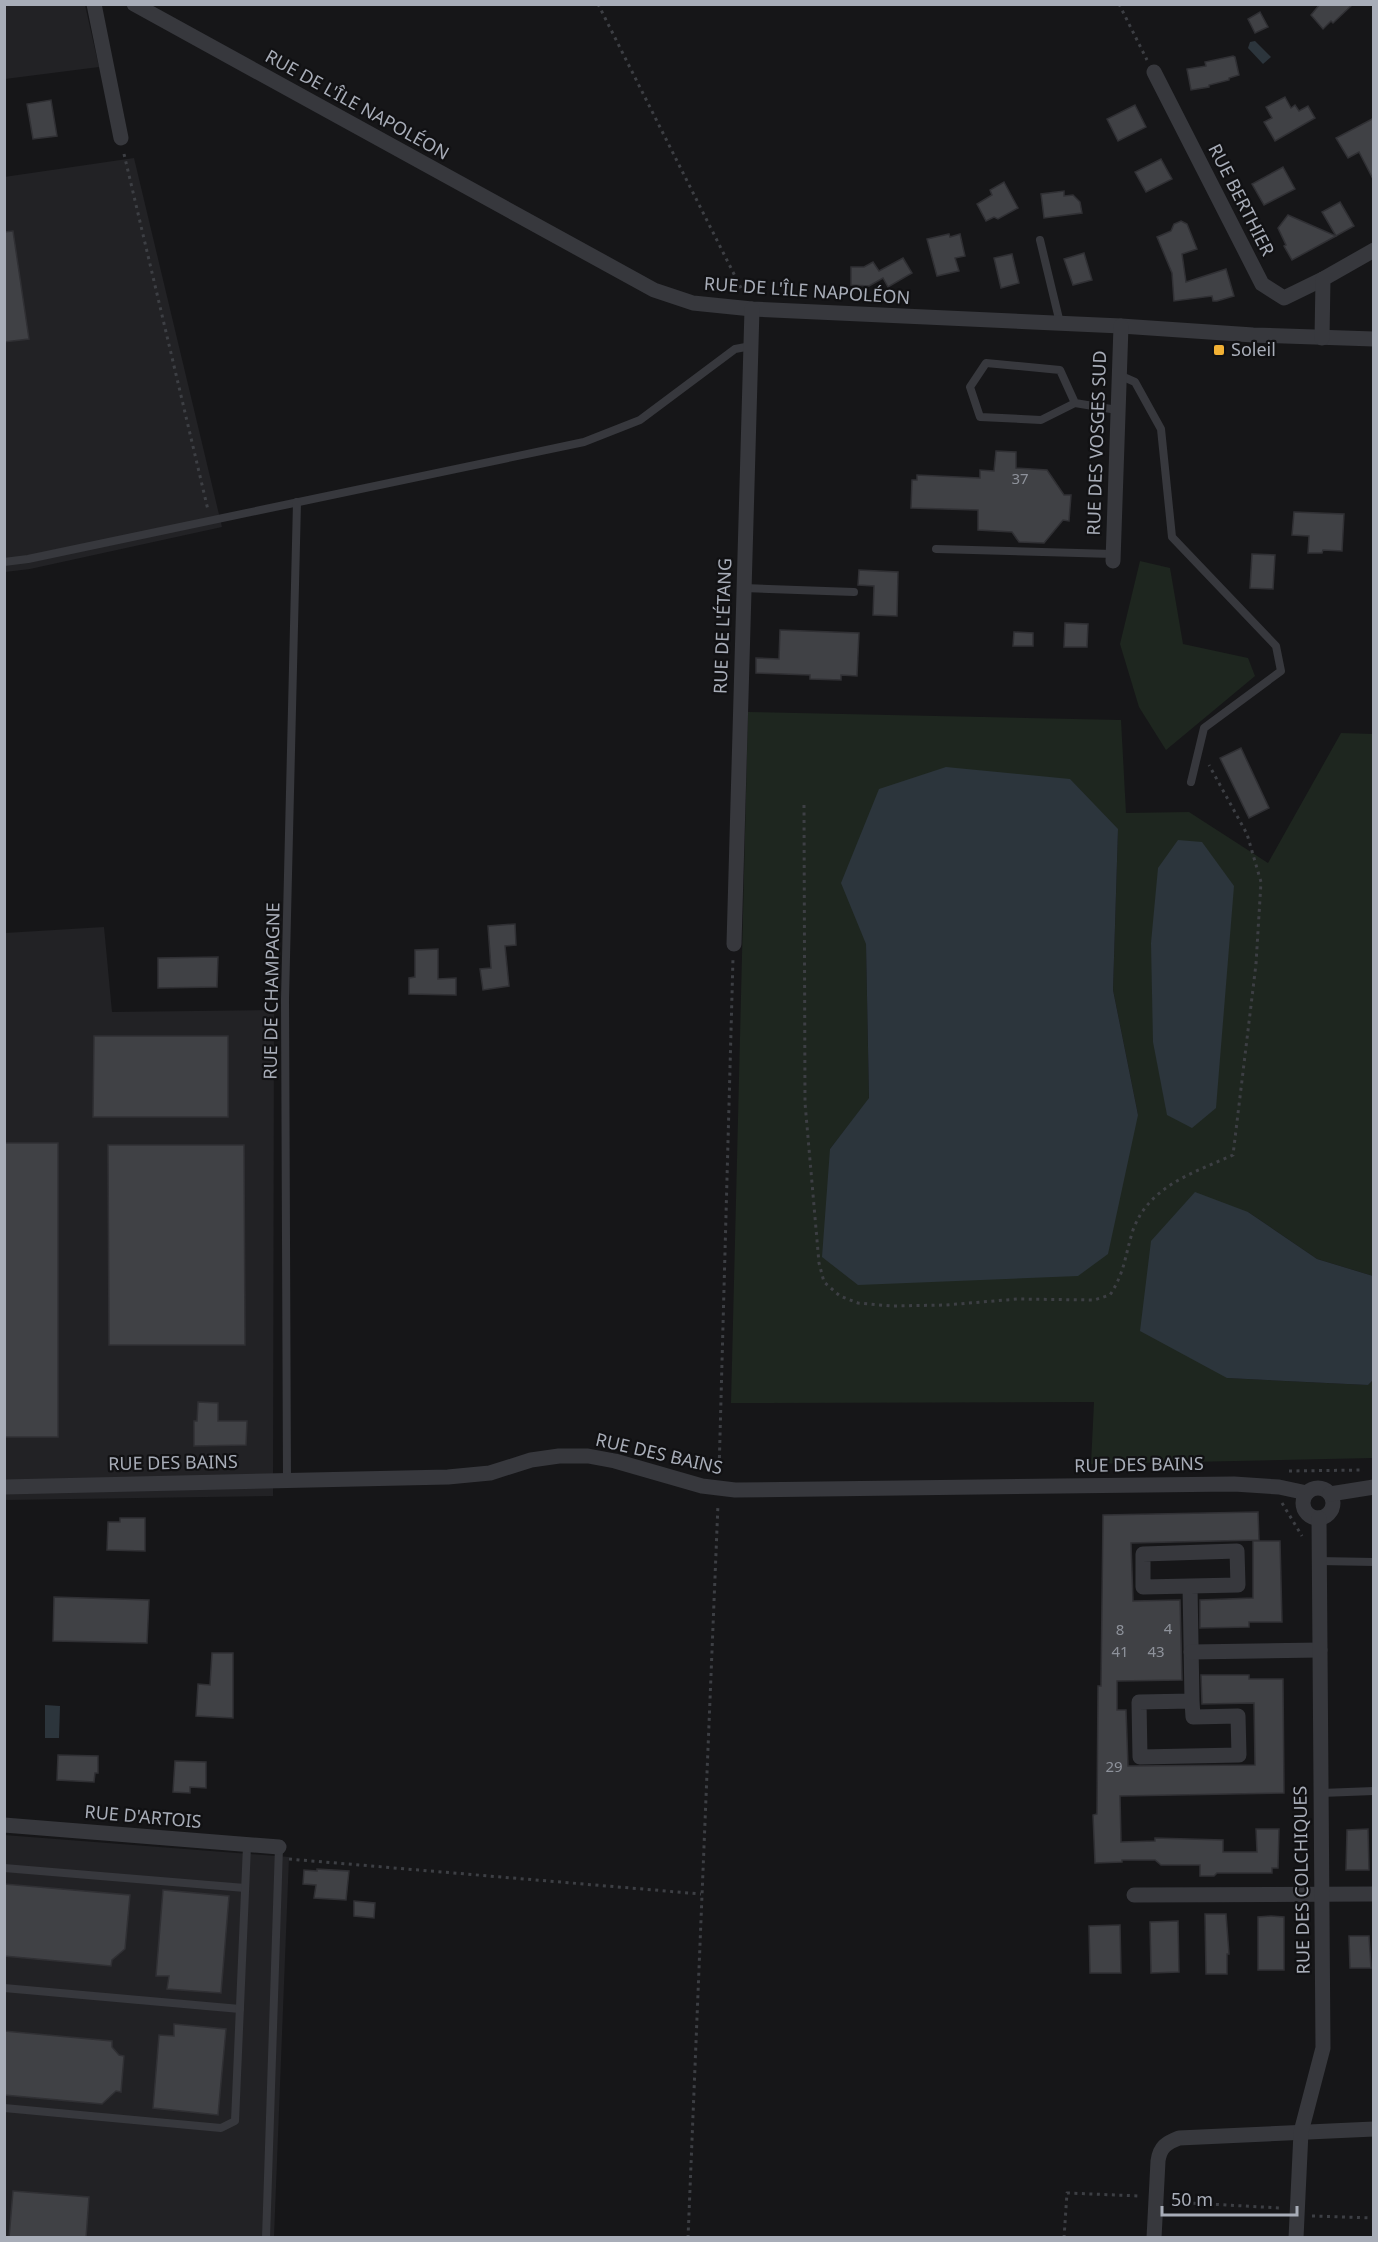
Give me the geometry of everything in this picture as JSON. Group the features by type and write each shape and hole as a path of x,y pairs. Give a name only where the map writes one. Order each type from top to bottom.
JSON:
{"street":[{"path":"94,4 121,138"},
{"name":"RUE DE L'ÎLE NAPOLÉON","path":"134,4 654,291 693,303 752,309 1374,339"},
{"name":"RUE BERTHIER","path":"1154,72 1262,285 1284,298 1374,250"},
{"path":"1322,338 1323,279"},
{"name":"RUE DE L'ÉTANG","path":"734,944 752,309"},
{"name":"RUE DES VOSGES SUD","path":"1113,557 1121,326"},
{"name":"RUE DES BAINS","path":"4,1487 448,1477 490,1473 531,1460 559,1456 588,1456 615,1461 702,1486 735,1490 1234,1484 1279,1487 1307,1493"},
{"path":"1330,1494 1374,1487"},
{"path":"1321,1488 1330,1494 1333,1500 1331,1510 1319,1518 1307,1512 1304,1506 1310,1490 1321,1488"},
{"name":"RUE DES COLCHIQUES","path":"1296,2238 1301,2132 1323,2048 1319,1518"},
{"path":"1237,1551 1238,1585 1190,1586 1143,1587 1143,1554 1237,1551"},
{"path":"1190,1586 1193,1717 1238,1716 1239,1755 1140,1758 1139,1702 1192,1701"},
{"path":"1191,1652 1320,1650"},
{"name":"RUE D'ARTOIS","path":"4,1825 247,1846 279,1853"},
{"path":"1134,1895 1374,1894"},
{"path":"1154,2238 1159,2152 1166,2143 1179,2138 1374,2129"}],"lane":[{"path":"1040,240 1060,323"},
{"path":"4,562 28,559 584,442 640,420 735,349 751,346"},
{"path":"1075,403 1060,370 986,363 970,387 980,417 1041,420 1075,403 1117,410"},
{"path":"1119,375 1136,382 1161,429 1172,537 1276,646 1281,671 1204,728 1191,782"},
{"name":"RUE DE CHAMPAGNE","path":"287,1480 285,999 297,502"},
{"path":"936,549 1113,557"},
{"path":"744,588 854,592"},
{"path":"1319,1555 1374,1562"},
{"path":"1321,1792 1374,1791"},
{"path":"4,2108 221,2128 235,2121 247,1846"},
{"path":"266,2238 279,1853"},
{"path":"4,1868 245,1888"},
{"path":"4,1988 240,2009"}],"path":[{"path":"598,4 752,309"},
{"path":"1119,4 1154,72"},
{"path":"121,138 210,520"},
{"path":"804,805 806,1103 819,1263 824,1282 840,1296 858,1303 891,1306 946,1305 1018,1299 1094,1300 1110,1295 1120,1280 1133,1230 1148,1203 1173,1182 1233,1155 1256,964 1260,882 1247,834 1199,748"},
{"path":"688,2238 718,1488 734,944"},
{"path":"1319,1555 1303,1540 1300,1530 1276,1496 1282,1471 1374,1470"},
{"path":"279,1853 702,1894"},
{"path":"1064,2238 1067,2193 1374,2218"}],"shaded area":[{"path":"4,5 85,5 99,67 5,79"},
{"path":"1255,41 1271,57 1263,64 1248,48 1250,42"},
{"path":"134,158 222,527 30,569 5,572 4,177"},
{"path":"1140,561 1170,568 1183,644 1248,658 1255,676 1166,750 1139,707 1120,644"},
{"path":"748,712 1121,720 1126,813 1189,812 1268,863 1341,733 1373,734 1373,1276 1317,1259 1248,1212 1227,1378 1368,1385 1373,1380 1373,1458 1091,1464 1094,1402 731,1403","holes":["1118,829 1113,990 1138,1115 830,1149 869,1099 866,944"]},
{"path":"946,767 1070,779 1118,829 1113,990 1138,1115 1108,1254 1078,1276 858,1285 822,1257 830,1149 869,1098 866,944 841,883 879,789"},
{"path":"1178,840 1202,842 1234,886 1216,1108 1192,1128 1167,1115 1153,1042 1151,943 1158,868"},
{"path":"104,927 112,1012 274,1010 273,1496 5,1500 5,933"},
{"path":"1195,1192 1248,1212 1317,1259 1373,1276 1373,1380 1368,1385 1227,1378 1140,1331 1151,1241"},
{"path":"45,1705 60,1706 59,1738 45,1738"},
{"path":"4,1835 289,1857 274,2237 5,2237"}],"building":[{"path":"1320,4 1353,4 1323,29 1311,15"},
{"path":"1260,12 1268,27 1255,33 1248,19"},
{"path":"1233,56 1239,75 1209,85 1209,87 1191,90 1187,69 1206,66 1205,62"},
{"path":"1285,97 1291,108 1295,105 1299,111 1308,106 1315,118 1275,141 1264,122 1272,118 1266,107"},
{"path":"51,100 57,136 33,139 27,104"},
{"path":"1135,105 1146,127 1118,141 1107,119"},
{"path":"1374,118 1374,181 1359,152 1348,158 1336,138"},
{"path":"1161,159 1172,179 1146,192 1135,172"},
{"path":"1283,167 1295,189 1264,205 1252,184"},
{"path":"1004,182 1018,208 998,219 994,217 986,221 977,204 992,195 990,190"},
{"path":"1064,191 1064,196 1073,195 1080,202 1082,213 1044,218 1041,194"},
{"path":"1340,202 1354,226 1336,236 1322,212"},
{"path":"1288,215 1336,236 1292,260 1278,228"},
{"path":"1181,221 1187,224 1197,249 1182,254 1186,282 1226,269 1234,296 1217,301 1213,301 1212,296 1174,301 1172,273 1157,237 1171,231 1174,224"},
{"path":"13,231 29,339 4,342 4,232"},
{"path":"949,234 950,237 960,234 965,256 955,258 959,271 937,276 927,239"},
{"path":"1084,253 1092,280 1073,285 1064,259"},
{"path":"1012,254 1019,283 1001,288 994,258"},
{"path":"903,258 912,273 888,287 883,278 869,286 851,285 851,267 864,267 873,262 879,271"},
{"path":"996,451 1016,452 1016,468 1047,470 1064,495 1071,495 1069,521 1063,520 1044,543 1019,542 1012,532 978,530 978,510 911,508 912,480 917,480 917,475 980,478 980,470 994,471"},
{"path":"1294,512 1344,514 1342,551 1323,550 1322,553 1308,553 1309,536 1292,535"},
{"path":"1252,554 1275,555 1273,589 1250,588"},
{"path":"859,570 898,572 897,616 873,615 874,586 858,585"},
{"path":"1065,623 1088,624 1087,647 1064,647"},
{"path":"780,630 859,633 857,676 841,675 841,680 810,679 810,675 756,673 756,658 779,659"},
{"path":"1014,632 1033,633 1033,646 1013,646"},
{"path":"1241,748 1269,808 1249,818 1220,758"},
{"path":"515,924 516,945 505,946 509,986 483,990 480,969 491,968 488,926"},
{"path":"438,949 438,979 456,978 456,995 409,994 409,978 415,977 415,950"},
{"path":"218,957 217,987 158,988 158,958"},
{"path":"94,1036 228,1036 228,1117 93,1117"},
{"path":"4,1143 58,1143 58,1437 4,1437"},
{"path":"108,1145 244,1145 245,1345 109,1345"},
{"path":"198,1402 218,1403 218,1421 247,1421 246,1445 194,1446 194,1421 197,1421"},
{"path":"1258,1512 1259,1540 1131,1543 1133,1601 1180,1600 1182,1680 1117,1681 1117,1710 1126,1710 1128,1766 1255,1765 1254,1703 1202,1704 1201,1675 1249,1675 1249,1679 1283,1679 1284,1793 1120,1796 1121,1842 1155,1841 1155,1838 1223,1840 1223,1852 1257,1852 1256,1829 1279,1829 1278,1868 1272,1868 1272,1873 1217,1873 1214,1876 1200,1876 1200,1865 1161,1865 1155,1860 1095,1863 1093,1815 1097,1814 1103,1515"},
{"path":"120,1518 145,1518 145,1551 107,1550 108,1522 120,1522"},
{"path":"1253,1541 1280,1541 1282,1622 1249,1622 1249,1627 1200,1628 1200,1600 1253,1598"},
{"path":"54,1597 149,1600 147,1643 53,1641"},
{"path":"212,1653 233,1653 233,1718 196,1716 198,1684 210,1685"},
{"path":"58,1755 98,1756 98,1773 95,1773 94,1782 57,1780"},
{"path":"175,1761 206,1762 206,1788 190,1787 190,1793 173,1792"},
{"path":"1368,1829 1369,1870 1346,1870 1347,1830"},
{"path":"317,1869 349,1871 346,1900 314,1898 316,1885 303,1884 304,1870 317,1871"},
{"path":"4,1884 130,1895 125,1949 112,1960 111,1966 4,1956"},
{"path":"163,1890 229,1896 221,1993 167,1989 169,1976 156,1976"},
{"path":"354,1901 375,1903 374,1918 354,1916"},
{"path":"1205,1914 1226,1914 1229,1954 1227,1954 1227,1974 1206,1974"},
{"path":"1258,1917 1284,1917 1284,1970 1258,1970"},
{"path":"1178,1921 1179,1972 1151,1973 1150,1922"},
{"path":"1120,1925 1121,1973 1090,1973 1089,1926"},
{"path":"1349,1936 1369,1936 1371,1968 1350,1968"},
{"path":"174,2024 226,2029 218,2115 153,2108 159,2035 174,2036"},
{"path":"4,2031 112,2041 112,2047 119,2055 124,2056 121,2092 116,2091 102,2104 4,2095"},
{"path":"13,2191 89,2197 86,2238 9,2238"}],"place":[{"name":"Soleil","path":"1219,350"}]}
